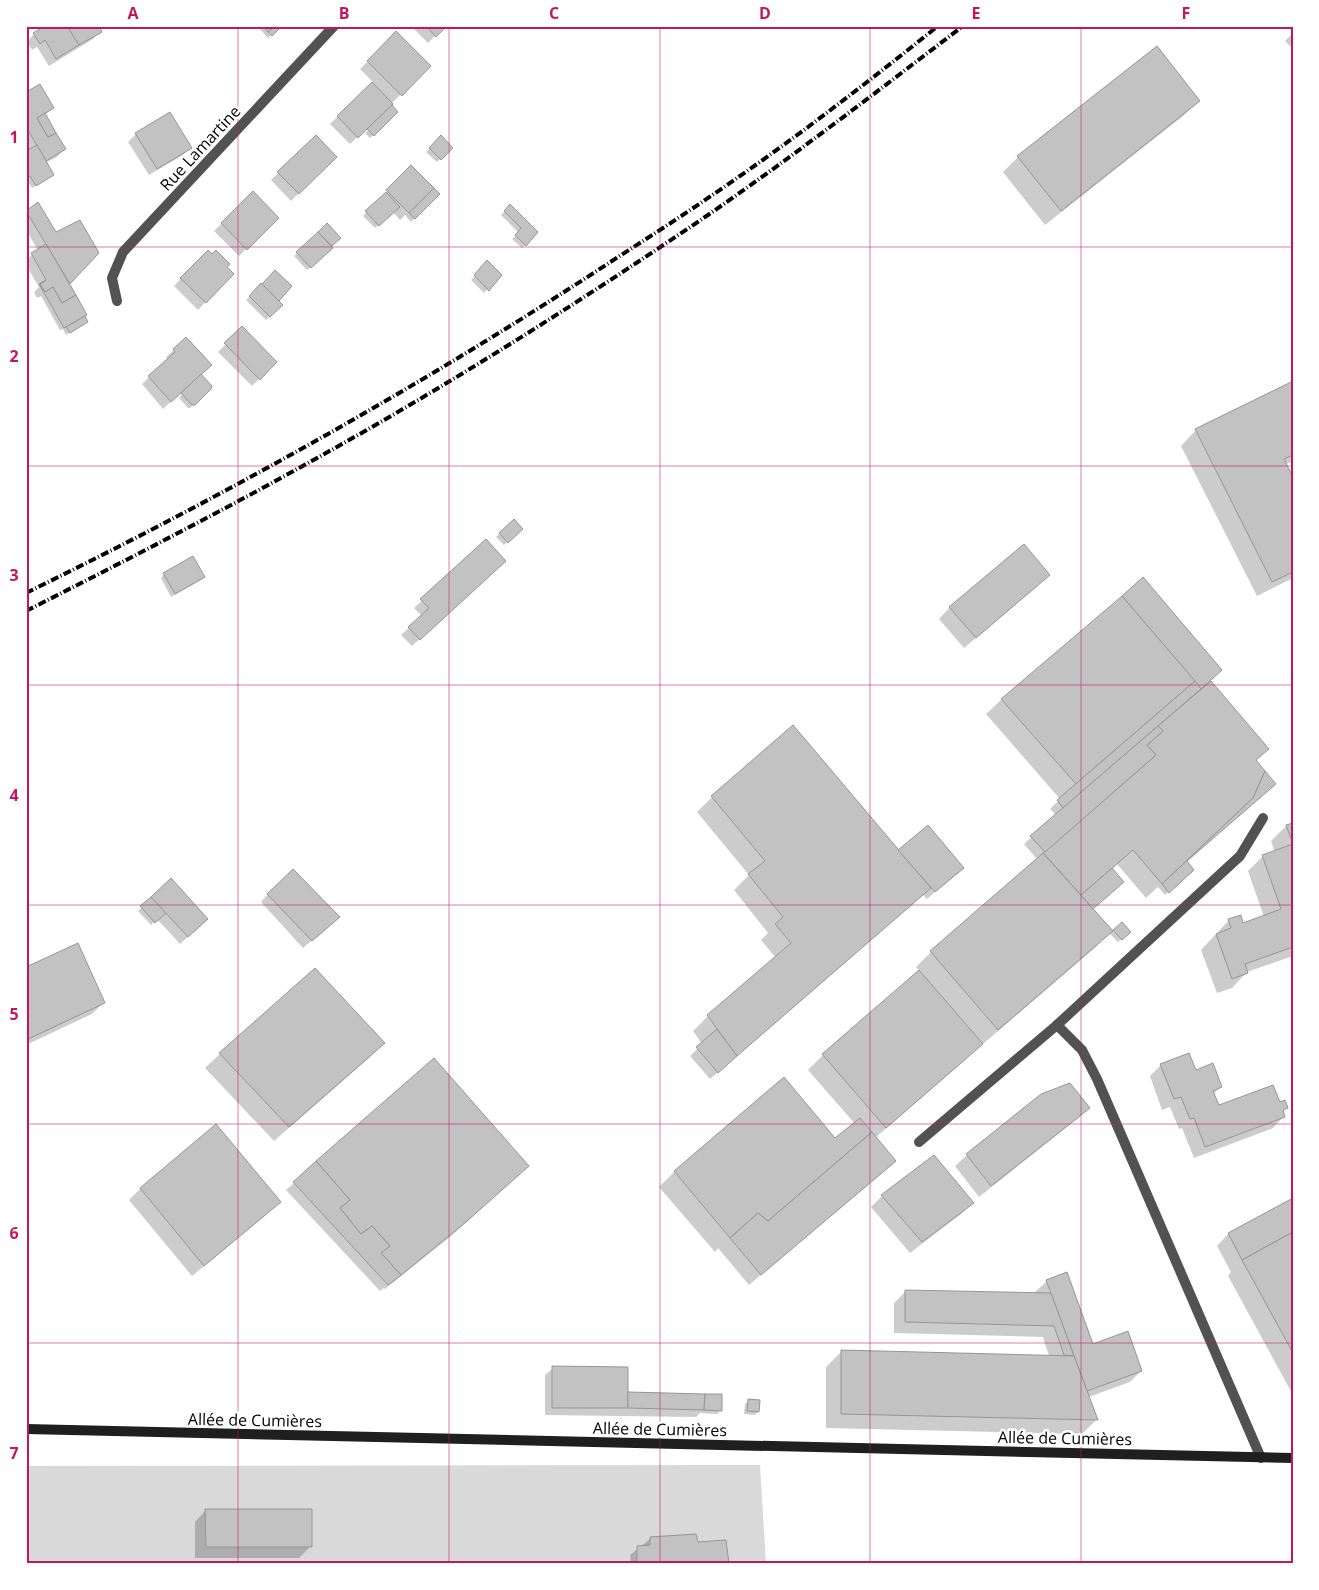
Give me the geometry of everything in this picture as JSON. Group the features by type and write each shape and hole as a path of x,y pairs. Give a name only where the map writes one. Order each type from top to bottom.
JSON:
{"main road":[{"name":"Allée de Cumières","path":"26,1429 1293,1458"}],"street":[{"name":"Rue Lamartine","path":"117,301 112,278 123,252 334,26"},
{"path":"919,1142 1058,1025 1240,856 1263,818"},
{"path":"1058,1025 1082,1050 1097,1079 1261,1458"}],"shaded area":[{"path":"760,1465 766,1564 26,1564 26,1466"}],"building":[{"path":"45,26 67,26 79,45 56,59 45,40 40,44 33,33"},
{"path":"67,26 99,26 102,32 79,45"},
{"path":"263,26 275,26 268,32"},
{"path":"275,26 282,26 272,36 268,32"},
{"path":"426,26 447,26 436,37"},
{"path":"396,31 431,66 402,96 367,61"},
{"path":"1157,46 1200,101 1061,211 1017,156"},
{"path":"372,82 393,104 358,138 337,116"},
{"path":"40,84 54,108 37,118 48,137 56,133 66,149 46,161 26,127 26,89 28,91"},
{"path":"392,105 398,112 374,136 367,129"},
{"path":"170,112 192,148 157,169 135,133"},
{"path":"45,113 56,133 48,137 37,118"},
{"path":"316,135 337,157 299,194 277,172"},
{"path":"441,135 453,148 441,160 429,148"},
{"path":"37,145 54,175 36,186 30,176 26,178 26,151"},
{"path":"411,165 434,188 409,213 386,190"},
{"path":"434,188 440,194 415,219 409,213"},
{"path":"253,191 279,218 247,250 221,223"},
{"path":"386,192 400,207 379,226 365,211"},
{"path":"38,202 56,232 80,220 99,253 70,284 26,211"},
{"path":"510,204 538,232 526,246 515,235 521,228 504,211"},
{"path":"327,223 341,238 332,246 318,232"},
{"path":"318,232 333,248 311,268 296,252"},
{"path":"46,244 76,295 62,303 53,287 45,292 40,284 46,280 31,253"},
{"path":"208,250 212,254 216,250 230,264 227,267 234,274 206,303 180,278"},
{"path":"487,260 502,275 489,291 474,275"},
{"path":"275,270 292,286 279,301 262,284"},
{"path":"46,280 40,284 45,292 53,287 62,303 76,295 87,315 64,328 39,284"},
{"path":"261,283 283,305 270,317 249,296"},
{"path":"85,316 88,322 70,333 66,327"},
{"path":"242,326 277,362 260,380 224,343"},
{"path":"186,337 212,365 171,402 148,376 175,352 173,349"},
{"path":"201,374 212,386 195,405 192,405 181,393"},
{"path":"1293,381 1293,455 1284,459 1293,477 1293,572 1272,582 1195,429"},
{"path":"514,519 523,529 508,543 499,533"},
{"path":"486,539 506,561 420,640 408,627 429,608 420,599"},
{"path":"1024,544 1050,575 976,638 949,607"},
{"path":"193,556 205,577 175,594 163,573"},
{"path":"1143,577 1222,670 1201,689 1122,596"},
{"path":"1122,596 1195,681 1076,784 1001,699"},
{"path":"1195,681 1201,689 1063,808 1057,800"},
{"path":"1211,681 1269,749 1256,760 1265,771 1253,798 1162,884 1133,850 1081,895 1043,853 1156,755 1147,745 1163,731 1158,726"},
{"path":"793,725 931,888 737,1056 707,1015 791,943 775,924 783,917 748,874 765,861 711,796"},
{"path":"1158,726 1163,731 1147,745 1156,755 1045,852 1030,836"},
{"path":"1265,771 1276,784 1187,861 1194,870 1169,893 1162,884 1253,798"},
{"path":"1293,823 1293,844 1286,825"},
{"path":"928,825 964,868 935,892 898,850"},
{"path":"1293,844 1293,947 1245,964 1248,973 1232,979 1216,934 1231,928 1228,919 1241,915 1243,923 1281,909 1262,855"},
{"path":"1043,853 1113,931 998,1030 930,951"},
{"path":"1112,868 1124,882 1093,909 1081,895"},
{"path":"293,869 340,917 312,941 267,894"},
{"path":"171,878 208,919 188,937 151,897"},
{"path":"151,897 166,913 155,923 140,906"},
{"path":"1122,922 1131,932 1122,940 1113,930"},
{"path":"78,943 105,1003 26,1040 26,967"},
{"path":"315,968 385,1043 289,1127 219,1053"},
{"path":"919,970 983,1044 886,1128 822,1054"},
{"path":"717,1029 737,1056 718,1073 696,1047"},
{"path":"1189,1053 1196,1070 1213,1063 1222,1087 1213,1091 1219,1105 1273,1085 1280,1102 1285,1100 1288,1108 1283,1110 1285,1117 1205,1147 1194,1118 1190,1119 1181,1097 1174,1099 1160,1064"},
{"path":"434,1058 529,1166 466,1222 401,1275 381,1253 390,1246 372,1226 361,1234 340,1208 350,1200 316,1161"},
{"path":"784,1077 835,1138 860,1118 872,1132 768,1221 758,1213 730,1238 674,1171"},
{"path":"1070,1083 1090,1108 991,1186 966,1154 1041,1094"},
{"path":"216,1124 281,1202 204,1266 140,1188"},
{"path":"872,1132 896,1161 761,1275 730,1238 758,1213 768,1221"},
{"path":"934,1155 974,1203 922,1242 881,1195"},
{"path":"316,1161 350,1200 340,1208 361,1234 372,1226 390,1246 381,1253 401,1275 388,1285 293,1182"},
{"path":"1293,1198 1293,1232 1242,1260 1228,1233"},
{"path":"1293,1232 1293,1353 1242,1260"},
{"path":"1067,1272 1093,1344 1128,1331 1142,1371 1087,1391 1046,1280"},
{"path":"905,1290 1051,1293 1074,1356 1064,1355 1054,1326 905,1322"},
{"path":"841,1350 1074,1356 1098,1420 841,1414"},
{"path":"552,1366 628,1367 628,1408 552,1408"},
{"path":"628,1392 705,1394 704,1410 628,1408"},
{"path":"705,1394 722,1394 722,1411 704,1410"},
{"path":"748,1399 760,1400 759,1412 747,1411"},
{"path":"205,1509 312,1509 312,1547 206,1547"},
{"path":"696,1534 698,1542 726,1540 729,1564 637,1564 637,1546 650,1545 650,1537"}],"railway":[{"path":"26,593 253,476 474,348 676,219 752,167 792,139 938,26"},
{"path":"26,611 177,534 289,473 424,397 520,338 708,215 837,122 963,26"}]}
